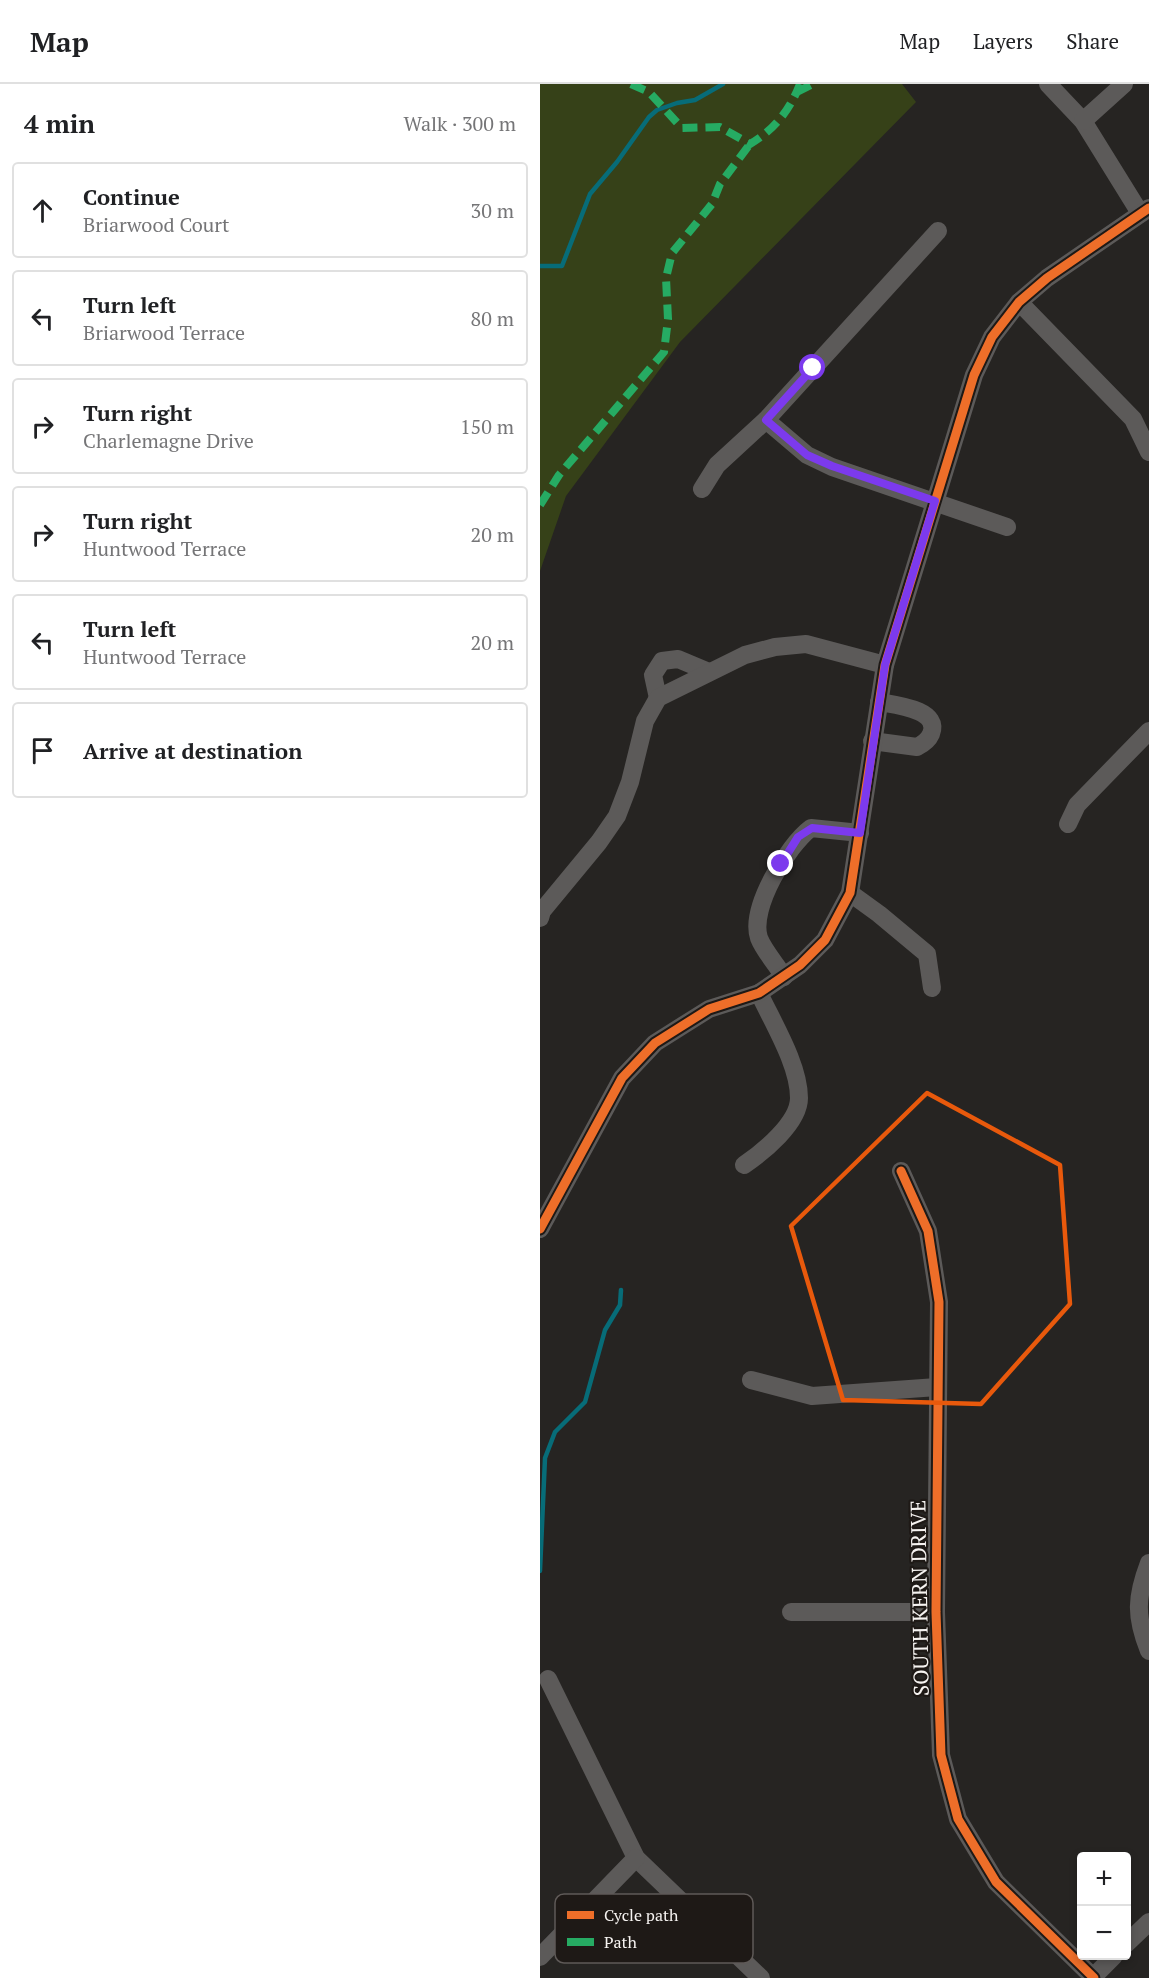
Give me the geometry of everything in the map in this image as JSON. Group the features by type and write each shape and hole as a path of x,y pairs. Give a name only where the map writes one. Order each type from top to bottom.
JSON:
{"street":[{"path":"540,1229 622,1078 655,1043 700,1015 759,993 784,977 825,940 850,893 885,665 974,375 992,337 1018,302 1047,278 1145,210 1083,122 1048,84"},
{"path":"1083,122 1124,84"},
{"path":"702,489 717,465 766,420 938,231"},
{"path":"1018,302 1133,419 1149,452"},
{"path":"766,420 807,455 832,466 1007,527"},
{"path":"540,918 542,911 599,842 617,816 630,782 645,721 658,698 755,652 776,647 806,644 885,665"},
{"path":"658,698 653,675 662,661 678,659 709,672"},
{"path":"872,741 917,747 928,740 932,730 930,721 917,710 879,702"},
{"path":"1068,824 1077,805 1149,731"},
{"path":"784,977 759,938 758,926 760,907 781,864 798,837 812,828 860,833"},
{"path":"850,893 927,954 932,988"},
{"path":"744,1165 768,1148 787,1125 799,1100 796,1075 759,993"},
{"name":"SOUTH KERN DRIVE","path":"901,1172 928,1231 939,1302 936,1612 941,1755 958,1819 996,1882 1093,1978"},
{"path":"751,1380 813,1396 937,1387"},
{"path":"1149,1563 1138,1593 1141,1632 1149,1651"},
{"path":"791,1612 936,1612"},
{"path":"548,1679 636,1858 674,1894"},
{"path":"601,1894 636,1858"},
{"path":"1131,1939 1149,1922"},
{"path":"540,1957 555,1942"},
{"path":"1093,1978 1110,1960"},
{"path":"745,1963 761,1978"}],"highlighted area":[{"path":"927,1093 1060,1165 1070,1304 981,1404 843,1400 791,1226"}],"green space":[{"path":"540,84 902,84 916,102 680,342 566,496 540,571"}],"waterway":[{"path":"540,266 562,266 590,194 617,162 649,117 657,110 695,100 723,84"},
{"path":"540,1571 545,1458 555,1432 585,1402 605,1330 620,1305 621,1290"}],"marked path":[{"path":"631,84 649,92 682,128 720,127 750,144 767,132 780,118 800,84"},
{"path":"797,92 813,84"},
{"path":"540,505 559,475 664,352 668,319 666,278 672,253 712,204 720,184 750,144"}],"cycle path":[{"path":"540,1229 622,1078 655,1043 709,1009 759,993 800,965 825,940 850,893 885,665 974,375 992,337 1019,302 1047,278 1149,208"},
{"path":"901,1171 928,1231 939,1302 936,1612 941,1755 958,1819 996,1882 1094,1978"}],"route":[{"path":"781,864 798,837 812,828 860,833 885,665 935,501 832,466 807,455 766,420 813,368"}]}
